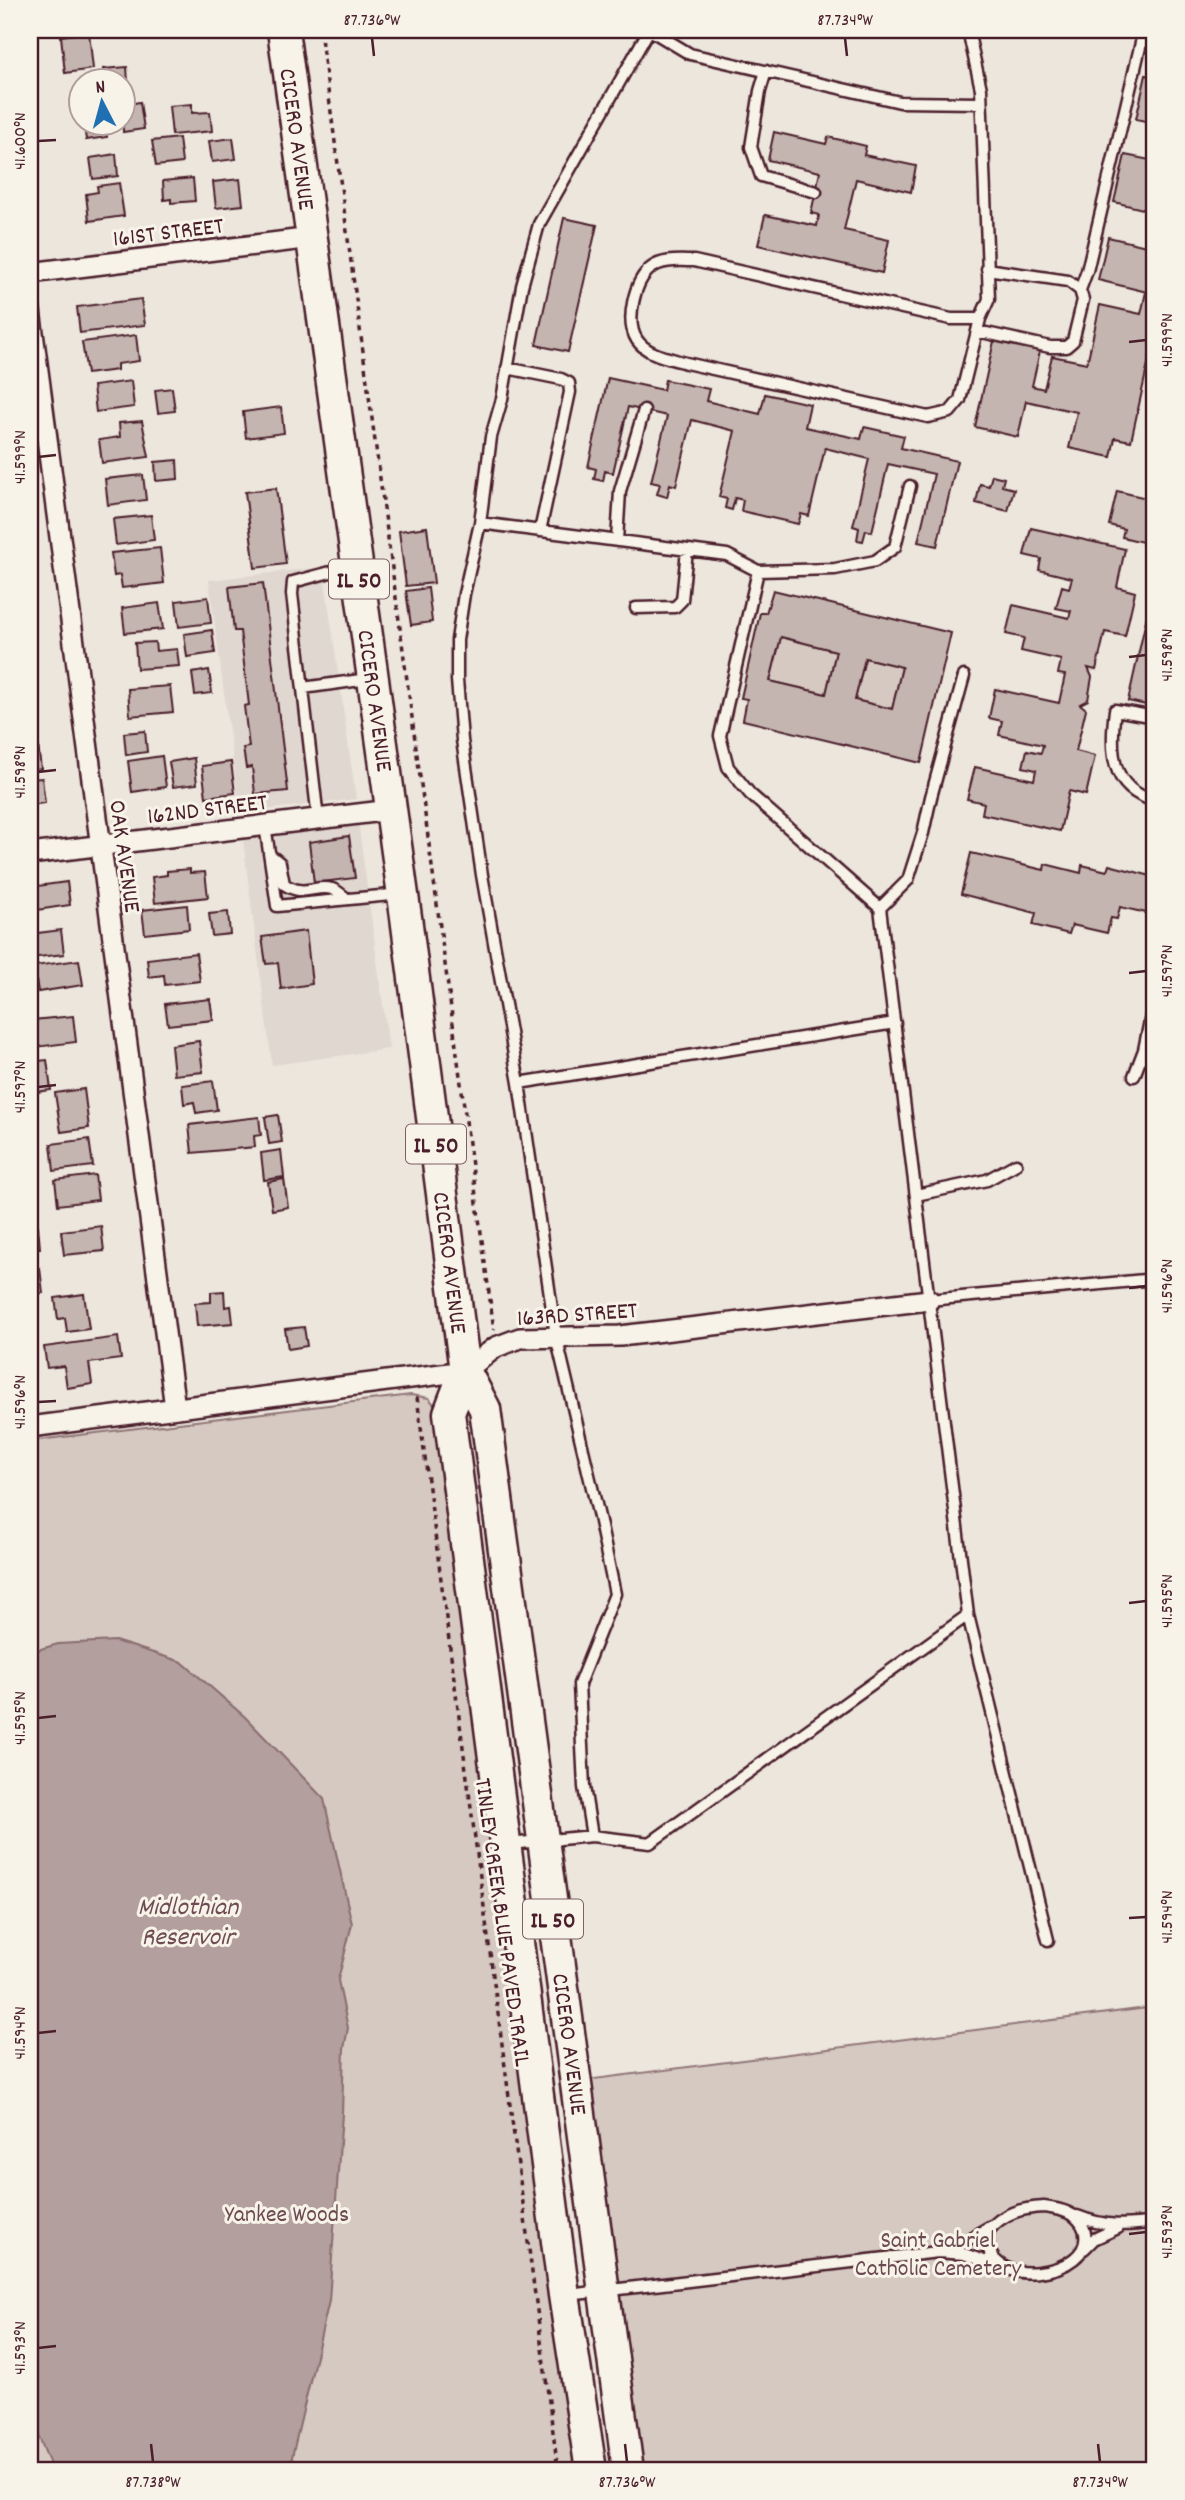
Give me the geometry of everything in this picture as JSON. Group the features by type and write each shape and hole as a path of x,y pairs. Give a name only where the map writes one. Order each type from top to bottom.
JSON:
{"main road":[{"name":"CICERO AVENUE","path":"283,30 391,810 465,1371 485,1409 628,2470"},
{"name":"CICERO AVENUE","path":"465,1371 449,1413 564,2295 591,2470"}],"street":[{"name":"161ST STREET","path":"30,273 312,237"},
{"name":"OAK AVENUE","path":"30,310 175,1408"},
{"name":"162ND STREET","path":"30,854 391,810"},
{"name":"163RD STREET","path":"30,1427 465,1371 496,1347 520,1338 620,1336 929,1300"}],"lane":[{"path":"592,1836 584,1787 579,1684 615,1594 556,1336 519,1083 481,875 462,740 457,680 457,640 462,606 480,523 491,437 502,399 522,286 539,224 650,30 690,54 900,102 980,103"},
{"path":"968,30 981,89 989,299 980,319 960,400 950,412 928,417 686,363 651,352 636,339 631,310 635,288 650,269 668,261 694,261 951,320 980,319"},
{"path":"1080,290 1087,271 1144,30"},
{"path":"766,71 751,147 761,176 816,192"},
{"path":"977,331 1066,347 1073,341 1083,300 1080,290 1068,281 987,269"},
{"path":"507,368 569,383 570,392 540,531"},
{"path":"617,541 620,491 644,410"},
{"path":"480,523 727,555 758,571 835,569 875,561 895,547 910,486"},
{"path":"636,608 675,607 682,600 687,550"},
{"path":"318,819 292,594 293,582 357,564"},
{"path":"758,571 720,736 728,767 750,794 880,908 968,1615 1048,1940"},
{"path":"880,908 908,880 964,676"},
{"path":"303,688 373,679"},
{"path":"1155,717 1115,710 1112,733 1113,760 1124,783 1143,797 1155,801"},
{"path":"265,825 277,906 402,894"},
{"path":"269,854 281,863 284,884 305,891 332,889 347,899"},
{"path":"1134,1076 1144,1050 1155,996"},
{"path":"519,1083 895,1023"},
{"path":"916,1195 987,1180 1016,1164"},
{"path":"929,1300 1155,1279"},
{"path":"507,1844 592,1836 650,1843 968,1615"},
{"path":"1007,2269 998,2263 989,2249 989,2230 1002,2217 1029,2208 1051,2208 1090,2222 1122,2226 1155,2222"},
{"path":"1073,2214 1084,2230 1084,2246 1079,2254"},
{"path":"938,2252 959,2245 994,2225"},
{"path":"564,2295 938,2252 964,2254 1007,2269 1034,2273 1069,2262 1094,2239 1122,2226"}],"path":[{"path":"320,30 496,1347"},
{"name":"TINLEY CREEK BLUE PAVED TRAIL","path":"414,1378 558,2470"}],"shaded area":[{"path":"323,567 356,799 240,813 209,580"},
{"path":"358,821 389,1049 272,1065 242,833"}],"green space":[{"path":"781,637 836,651 826,694 770,681"},
{"path":"865,658 902,667 892,709 855,700"},
{"name":"Yankee Woods","path":"411,1395 429,1398 440,1413 580,2470 30,2470 30,1441"},
{"name":"Saint Gabriel Catholic Cemetery","path":"1155,2007 1155,2470 640,2470 586,2080"}],"water":[{"name":"Midlothian Reservoir","path":"115,1641 182,1662 245,1717 324,1799 352,1924 338,1980 348,2028 344,2049 329,2301 292,2457 294,2470 52,2470 31,2416 30,1652 58,1644"}],"building":[{"path":"89,32 93,66 66,66 65,73 61,36"},
{"path":"1146,75 1155,77 1155,123 1136,119"},
{"path":"140,102 144,129 136,130 136,103"},
{"path":"192,104 192,113 210,112 212,131 172,135 169,106"},
{"path":"774,132 826,144 828,137 866,146 864,155 916,166 911,192 856,179 844,230 889,240 882,273 758,245 765,215 817,226 819,215 811,213 820,172 768,160"},
{"path":"85,136 107,136 107,137 86,140"},
{"path":"179,138 182,163 156,166 152,141"},
{"path":"233,138 236,159 212,162 209,141"},
{"path":"116,154 118,176 93,179 90,158"},
{"path":"1125,155 1155,161 1155,212 1114,202"},
{"path":"193,178 195,201 171,203 171,199 164,200 163,181"},
{"path":"240,179 243,205 216,208 213,182"},
{"path":"119,183 124,216 89,221 86,194 98,192 97,186"},
{"path":"564,218 597,225 568,352 536,345"},
{"path":"1108,237 1155,248 1155,294 1098,280"},
{"path":"1146,292 1155,294 1155,332 1131,441 1115,438 1111,457 1069,448 1077,412 1026,401 1018,437 975,427 994,341 1040,351 1032,386 1044,389 1052,356 1087,363 1100,305 1141,314"},
{"path":"141,299 145,325 80,333 77,307"},
{"path":"136,335 139,361 117,364 117,370 87,374 82,342"},
{"path":"608,378 663,390 665,380 709,389 706,401 760,414 765,394 810,404 805,427 861,439 864,427 904,436 901,448 957,461 937,546 918,542 934,474 888,464 872,532 866,530 863,541 857,540 859,528 853,526 869,459 825,448 809,516 801,514 798,524 741,511 743,500 735,498 732,510 725,508 727,499 719,497 735,431 692,420 676,486 670,484 667,497 657,494 660,484 651,482 667,416 628,407 613,473 605,471 603,481 594,479 596,469 588,467"},
{"path":"131,381 134,407 96,412 93,386"},
{"path":"172,388 175,411 158,413 155,390"},
{"path":"281,407 284,433 246,438 243,412"},
{"path":"142,421 149,457 102,463 99,440 120,437 119,423"},
{"path":"177,460 178,479 156,481 155,462"},
{"path":"143,475 146,500 108,505 105,479"},
{"path":"992,475 1004,478 1002,486 1014,489 1008,511 976,503 980,484 989,486"},
{"path":"276,488 286,564 255,568 245,492"},
{"path":"1117,491 1155,500 1155,545 1122,537 1124,529 1109,525"},
{"path":"151,515 154,540 116,545 113,519"},
{"path":"427,527 434,583 406,586 399,531"},
{"path":"1031,528 1125,549 1117,587 1135,592 1125,636 1105,632 1096,670 1088,668 1092,677 1088,700 1080,704 1086,709 1076,751 1095,756 1086,795 1069,791 1060,831 982,814 984,803 967,799 975,767 1034,780 1036,770 1023,767 1027,750 1041,753 1043,745 999,735 1002,721 989,718 995,689 1059,703 1065,675 1058,674 1061,660 1021,651 1024,638 1006,634 1013,605 1069,618 1071,611 1056,608 1062,586 1069,588 1072,578 1039,570 1041,559 1024,555"},
{"path":"160,548 164,583 122,588 120,575 114,576 111,553"},
{"path":"263,583 288,791 255,794 252,767 246,768 243,748 249,747 244,706 249,705 240,631 234,631 229,587"},
{"path":"428,588 432,622 411,625 406,591"},
{"path":"773,590 951,633 921,763 743,720 747,699 741,698 760,613 766,613","holes":["781,637 836,651 826,694 770,681","865,658 902,667 892,709 855,700"]},
{"path":"1152,593 1155,594 1155,707 1128,701"},
{"path":"208,597 211,623 179,627 176,601"},
{"path":"159,603 163,629 125,633 122,608"},
{"path":"212,630 215,653 187,657 184,634"},
{"path":"155,642 156,651 177,649 179,666 137,669 135,643"},
{"path":"209,670 212,693 195,695 192,673"},
{"path":"170,686 173,712 130,716 128,689"},
{"path":"145,731 147,752 126,755 124,733"},
{"path":"38,744 41,769 30,771 30,745"},
{"path":"162,756 166,787 132,792 128,761"},
{"path":"194,758 197,784 173,787 169,762"},
{"path":"231,762 235,793 206,797 202,766"},
{"path":"42,778 45,803 30,805 30,779"},
{"path":"349,836 355,878 314,883 309,842"},
{"path":"971,853 1044,870 1045,864 1081,873 1082,865 1107,871 1109,865 1155,877 1155,915 1120,907 1117,919 1111,918 1107,933 1072,925 1069,934 1033,925 1036,913 961,894"},
{"path":"190,869 190,873 205,872 208,897 155,903 152,877 167,875 167,871"},
{"path":"67,882 70,905 30,911 30,887"},
{"path":"187,905 189,929 145,934 142,910"},
{"path":"228,912 230,934 212,936 209,914"},
{"path":"61,930 64,954 30,958 30,934"},
{"path":"306,931 312,984 281,989 278,963 266,964 262,937"},
{"path":"196,953 200,981 165,985 164,975 149,977 147,959"},
{"path":"79,960 83,985 38,992 34,966"},
{"path":"210,999 213,1020 168,1025 165,1004"},
{"path":"73,1016 76,1042 36,1047 33,1020"},
{"path":"199,1041 203,1072 174,1075 171,1045"},
{"path":"47,1060 51,1090 30,1093 30,1062"},
{"path":"213,1081 217,1110 196,1113 194,1102 184,1104 182,1085"},
{"path":"84,1089 89,1128 61,1132 55,1093"},
{"path":"278,1115 282,1142 269,1144 265,1117"},
{"path":"259,1117 261,1135 254,1136 255,1147 192,1153 189,1125"},
{"path":"89,1139 93,1166 54,1171 51,1144"},
{"path":"281,1150 284,1177 264,1180 261,1153"},
{"path":"95,1175 98,1200 58,1205 55,1180"},
{"path":"284,1179 288,1207 272,1210 268,1182"},
{"path":"30,1226 38,1226 40,1248 30,1248"},
{"path":"101,1226 104,1251 64,1255 61,1231"},
{"path":"40,1268 43,1293 30,1295 30,1270"},
{"path":"224,1291 225,1307 231,1306 233,1323 197,1326 195,1303 211,1302 211,1292"},
{"path":"84,1294 89,1329 67,1332 65,1318 58,1319 55,1298"},
{"path":"304,1327 307,1346 288,1349 285,1329"},
{"path":"118,1337 121,1359 89,1363 92,1384 67,1388 64,1366 47,1368 44,1347"}]}
